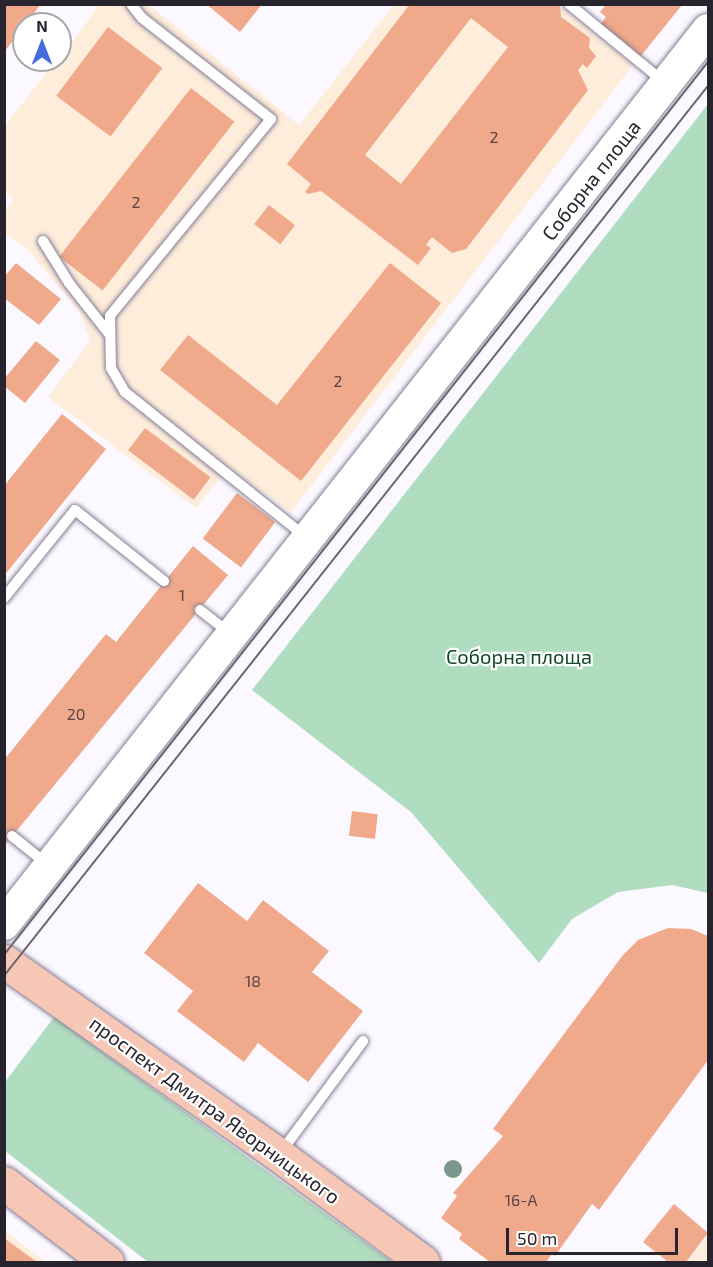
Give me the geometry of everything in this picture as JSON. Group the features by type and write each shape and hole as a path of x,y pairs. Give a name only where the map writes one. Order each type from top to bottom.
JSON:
{"main road":[{"name":"Соборна площа","path":"4,924 708,30"},
{"name":"проспект Дмитра Яворницького","path":"4,961 279,1155 423,1263"},
{"path":"4,1183 106,1263"}],"lane":[{"path":"131,4 142,18 271,119 110,316 111,368 125,392 309,538"},
{"path":"569,4 666,84"},
{"path":"43,241 69,283 110,335"},
{"path":"4,598 75,510 164,581"},
{"path":"200,610 232,635"},
{"path":"12,836 49,865"},
{"path":"279,1155 363,1041"}],"shaded area":[{"path":"99,5 149,5 299,125 394,5 559,5 633,65 291,512 229,467 196,508 48,397 90,341 80,312 28,250 5,233 5,212 14,199 5,191 4,127 47,72 72,72 72,43"},
{"path":"5,1231 45,1262 5,1262"},
{"path":"708,1235 708,1262 686,1262"}],"green space":[{"name":"Соборна площа","path":"708,104 708,893 672,885 618,892 572,919 539,963 411,812 252,690"},
{"path":"54,1017 392,1262 148,1262 5,1151 5,1082"}],"building":[{"path":"5,4 41,4 35,12 12,12 12,42 5,51"},
{"path":"206,4 262,4 240,32"},
{"path":"410,4 560,4 561,17 590,38 589,48 596,56 587,68 583,64 578,70 588,90 466,249 452,253 432,237 426,245 431,248 418,265 321,191 308,194 305,192 311,184 287,164","holes":["471,18 508,47 401,184 365,155"]},
{"path":"606,5 682,5 640,57 598,27 606,17 600,12"},
{"path":"108,27 162,68 111,137 56,96"},
{"path":"191,88 234,122 103,290 59,257"},
{"path":"269,205 295,225 280,244 254,224"},
{"path":"16,263 61,299 39,325 4,298 4,277"},
{"path":"390,263 441,303 301,481 160,370 188,335 277,405"},
{"path":"36,341 60,360 25,403 4,386 4,379"},
{"path":"62,414 106,449 4,576 4,486"},
{"path":"145,428 210,477 194,500 128,450"},
{"path":"237,493 275,522 241,567 203,539"},
{"path":"193,546 228,575 4,846 4,760 106,634 116,642"},
{"path":"352,811 378,814 375,839 349,836"},
{"path":"198,883 247,921 263,900 329,951 312,972 363,1011 308,1082 258,1043 244,1062 177,1011 193,991 144,953"},
{"path":"668,928 691,929 708,936 708,1060 599,1210 592,1204 555,1256 552,1254 546,1262 490,1262 459,1239 462,1234 441,1218 457,1196 453,1193 503,1136 493,1129 623,955 638,940"},
{"path":"674,1204 708,1233 686,1262 668,1262 643,1242"},
{"path":"4,1238 37,1262 4,1262"}],"tram line":[{"path":"4,955 708,62"},
{"path":"4,976 708,86"}]}
